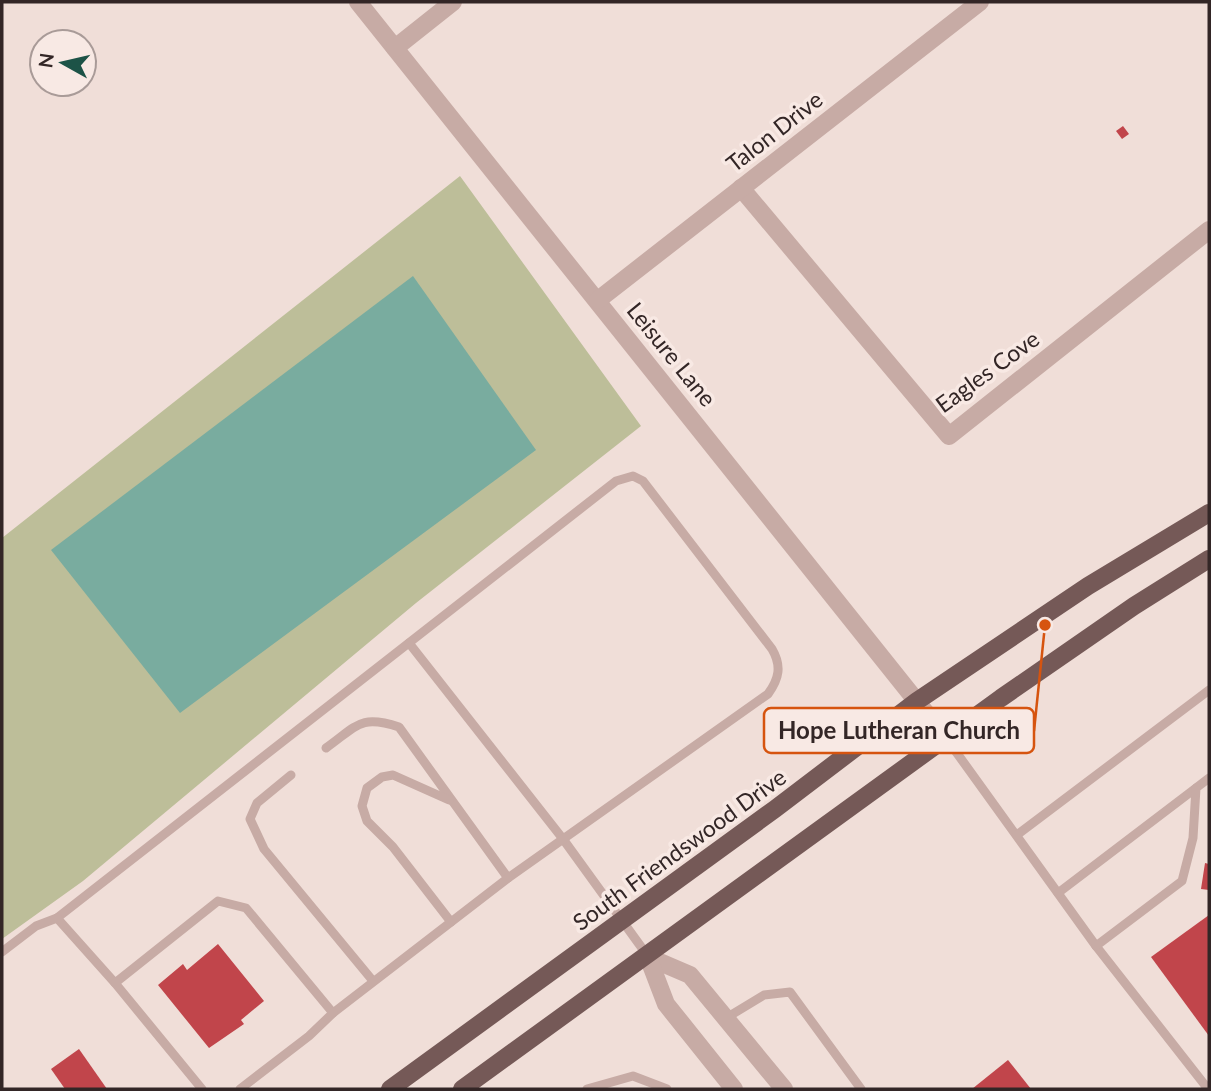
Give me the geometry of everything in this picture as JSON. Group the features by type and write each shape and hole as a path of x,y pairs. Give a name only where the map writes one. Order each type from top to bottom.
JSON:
{"main road":[{"name":"South Friendswood Drive","path":"390,1089 624,921 917,701 1088,586 1209,513"},
{"path":"462,1089 648,957 946,738 1134,606 1209,559"}],"street":[{"name":"Leisure Lane","path":"358,2 946,738"},
{"path":"395,48 453,2"},
{"name":"Talon Drive","path":"598,300 980,2"},
{"name":"Eagles Cove","path":"741,188 949,436 1209,230"},
{"path":"648,957 690,975 784,1089"},
{"path":"648,957 666,1004 734,1089"}],"lane":[{"path":"2,952 36,926 57,918 616,481 633,476 650,490 777,657 777,682 768,694 508,878 373,981 333,1013 309,1037 240,1089"},
{"path":"409,643 563,839 648,957"},
{"path":"1017,835 1209,690"},
{"path":"326,748 363,721 376,719 399,727 508,878"},
{"path":"946,738 1096,946 1208,1089"},
{"path":"291,775 257,803 250,819 264,849 373,981"},
{"path":"450,801 393,775 383,777 368,788 362,806 367,821 393,847 451,922"},
{"path":"1058,892 1209,778"},
{"path":"1096,946 1182,881 1193,838 1196,788"},
{"path":"115,983 218,901 246,908 333,1013"},
{"path":"57,918 115,983 202,1089"},
{"path":"726,1018 764,995 790,992 861,1089"},
{"path":"587,1089 633,1076 667,1089"}],"green space":[{"path":"460,176 641,426 416,603 83,881 2,939 2,538"}],"water":[{"path":"413,276 536,450 180,713 51,550"}],"building":[{"path":"1123,126 1129,134 1122,139 1116,131"},
{"path":"1205,863 1209,864 1209,890 1201,889"},
{"path":"1209,915 1209,1036 1151,957"},
{"path":"218,944 264,1001 241,1020 244,1024 209,1048 158,985 183,964 187,970"},
{"path":"79,1049 107,1089 65,1089 51,1069"},
{"path":"1008,1060 1031,1089 972,1089"}],"place":[{"name":"Hope Lutheran Church","path":"1045,625"}]}
